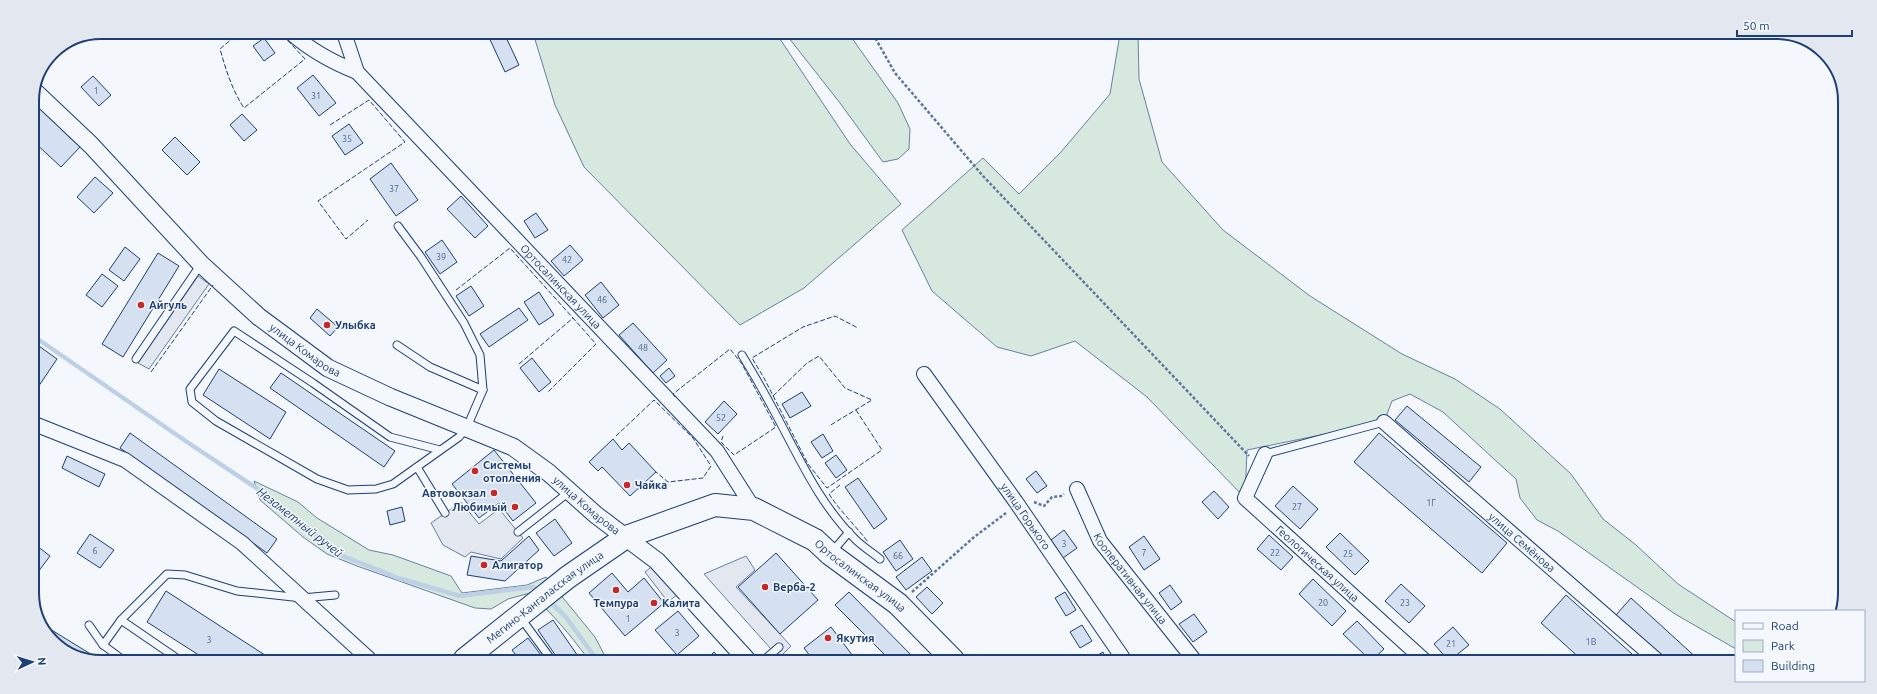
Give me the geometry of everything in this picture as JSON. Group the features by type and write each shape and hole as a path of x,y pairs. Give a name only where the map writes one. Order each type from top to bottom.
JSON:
{"main road":[{"name":"Ортосалинская улица","path":"626,537 714,505 754,508 814,540 830,554 898,604 948,655"},
{"name":"Мегино-Кангаласская улица","path":"470,655 568,577 626,537"}],"street":[{"name":"Ортосалинская улица","path":"298,39 304,45 329,61 357,72 717,451 754,508"},
{"name":"Ортосалинская улица","path":"346,39 357,72"},
{"name":"улица Комарова","path":"39,96 91,145 201,264 259,317 318,362 390,397 467,427 513,447 549,473 596,515 656,561 741,655"},
{"name":"улица Горького","path":"924,374 1016,502 1121,655"},
{"name":"улица Семёнова","path":"1384,422 1651,655"},
{"path":"39,426 125,460 242,543 365,655"},
{"name":"Геологическая улица","path":"1265,454 1245,498 1418,655"},
{"name":"Кооперативная улица","path":"1077,489 1100,541 1190,655"}],"lane":[{"path":"398,226 421,257 464,323 480,355 483,390 467,427 459,437 393,484 376,489 348,490 317,479 216,421 192,402 190,389 234,331 313,383 390,437 440,450"},
{"path":"136,359 201,264"},
{"path":"397,345 430,367 483,390"},
{"path":"742,355 771,405 807,474 840,522 856,540 880,558"},
{"path":"1265,454 1384,422"},
{"path":"417,467 445,513"},
{"path":"518,532 569,491"},
{"path":"830,554 849,532"},
{"path":"103,645 120,620 167,574 185,575 237,591 302,598 335,595"},
{"path":"527,609 549,655"},
{"path":"120,620 172,655"},
{"path":"89,625 103,645 118,655"},
{"path":"770,655 779,647"}],"path":[{"path":"876,39 895,73 983,176 1259,467"},
{"path":"898,604 973,538 1002,518 1016,502 1034,502 1044,506 1052,497 1060,496 1068,491 1077,489"}],"green space":[{"path":"535,39 780,39 850,144 901,204 804,288 740,325 584,167 555,105"},
{"path":"790,39 853,39 898,103 910,129 909,149 898,159 883,162 840,103"},
{"path":"1119,39 1138,39 1139,79 1162,162 1223,230 1310,296 1402,354 1455,379 1500,409 1571,474 1603,519 1636,545 1678,584 1735,621 1735,648 1675,614 1558,531 1537,520 1520,498 1516,479 1443,412 1410,394 1392,401 1384,422 1247,450 1245,498 1147,397 1075,341 1031,356 997,347 932,291 902,230 983,158 1019,194 1061,152 1110,94"},
{"path":"254,481 298,502 317,518 369,550 393,555 451,576 462,593 527,585 546,577 595,637 604,655 585,655 560,624 530,593 508,599 491,609 475,608 327,554 303,537 260,500"}],"shaded area":[{"path":"198,276 209,284 149,369 138,363"},
{"path":"461,502 479,524 499,509 523,538 501,559 471,552 465,557 443,545 431,523"},
{"path":"746,556 755,570 736,587 791,646 782,655 776,655 704,574"},
{"path":"655,564 679,593 668,602 645,572"}],"building":[{"path":"265,39 275,53 264,61 253,46"},
{"path":"490,39 507,39 519,65 505,72"},
{"path":"313,75 336,103 319,116 297,88"},
{"path":"93,76 111,95 99,106 81,87"},
{"path":"39,107 80,147 61,167 39,147"},
{"path":"242,114 257,130 244,141 230,125"},
{"path":"349,124 363,143 345,155 332,136"},
{"path":"175,137 200,162 187,175 162,150"},
{"path":"391,163 418,200 396,216 370,179"},
{"path":"95,177 113,193 94,213 77,197"},
{"path":"461,196 488,226 475,238 447,209"},
{"path":"536,213 548,230 535,238 524,221"},
{"path":"442,240 457,262 440,274 425,252"},
{"path":"570,245 583,260 564,276 551,261"},
{"path":"125,247 140,259 124,281 109,270"},
{"name":"Айгуль","path":"158,253 179,266 123,357 102,344"},
{"path":"102,274 118,286 102,307 86,295"},
{"path":"601,282 619,305 603,318 585,295"},
{"path":"471,286 484,306 469,316 456,296"},
{"path":"539,292 554,315 539,325 524,302"},
{"path":"519,308 528,320 489,347 480,334"},
{"path":"317,309 338,327 330,336 310,318"},
{"path":"633,323 667,360 653,373 619,335"},
{"path":"39,346 57,359 39,386"},
{"path":"532,358 551,382 539,392 520,368"},
{"path":"669,368 675,376 666,383 660,376"},
{"path":"219,369 286,412 270,439 203,395"},
{"path":"281,373 395,451 384,467 270,388"},
{"path":"802,392 811,406 790,418 782,404"},
{"path":"724,401 737,414 718,434 705,422"},
{"path":"1407,406 1481,467 1469,482 1395,420"},
{"path":"130,433 277,539 267,553 120,448"},
{"path":"1379,433 1507,543 1482,573 1354,462"},
{"path":"823,434 833,451 822,458 811,442"},
{"path":"613,439 622,450 629,443 656,472 630,496 602,467 598,471 589,462"},
{"name":"Автовокзал","path":"494,450 536,503 513,521 499,503 479,518 452,484"},
{"path":"836,455 847,470 836,478 825,463"},
{"path":"67,456 105,474 99,487 62,468"},
{"path":"1036,471 1047,486 1037,493 1026,479"},
{"path":"858,478 887,519 874,529 845,487"},
{"path":"1293,486 1318,509 1300,529 1275,506"},
{"path":"1214,491 1229,507 1218,519 1202,502"},
{"path":"402,507 405,521 390,525 387,511"},
{"path":"555,519 572,543 554,556 536,533"},
{"path":"1064,530 1077,548 1063,558 1051,540"},
{"path":"1340,533 1369,561 1355,575 1326,547"},
{"path":"90,534 114,550 100,568 77,553"},
{"path":"1269,535 1293,557 1281,570 1257,549"},
{"path":"529,536 539,550 505,581 467,575 471,556 501,561"},
{"path":"1144,536 1160,559 1144,570 1129,547"},
{"path":"900,540 913,559 896,571 883,552"},
{"path":"39,547 50,556 39,571"},
{"path":"776,553 818,600 780,634 738,587"},
{"path":"922,557 932,571 906,590 896,577"},
{"path":"612,573 628,592 644,578 664,603 625,636 589,593"},
{"path":"1313,579 1346,611 1332,626 1299,594"},
{"path":"1401,584 1425,606 1409,623 1385,601"},
{"path":"1170,585 1182,602 1171,610 1159,593"},
{"path":"927,587 943,603 932,614 916,597"},
{"path":"166,591 265,655 199,655 147,622"},
{"path":"849,592 911,655 885,655 835,605"},
{"path":"1065,592 1076,610 1066,616 1055,598"},
{"path":"1566,595 1633,655 1576,655 1541,623"},
{"path":"1631,598 1693,655 1659,655 1616,615"},
{"path":"678,611 699,636 677,655 655,630"},
{"path":"1194,614 1207,632 1193,642 1179,624"},
{"path":"553,620 577,655 555,655 538,630"},
{"path":"1357,621 1384,649 1378,655 1365,655 1343,634"},
{"path":"1082,625 1092,641 1080,648 1070,632"},
{"name":"Якутия","path":"831,627 852,655 809,655 804,648"},
{"path":"1453,627 1469,645 1456,655 1444,655 1434,644"},
{"path":"51,630 90,653 81,652 66,645"},
{"path":"528,638 541,655 516,655 512,650"}],"waterway":[{"name":"Незаметный ручей","path":"39,340 255,487 343,556 398,578 460,596 533,587 539,592"},
{"name":"Незаметный ручей","path":"549,601 565,616 593,655"}],"fence":[{"path":"232,39 220,49 233,87 244,108 305,59 286,39"},
{"path":"330,125 369,100 405,142 318,201 346,239 368,220"},
{"path":"456,290 510,248 573,318"},
{"path":"151,372 213,285"},
{"path":"856,410 882,450 827,488 808,464 764,378 752,358 803,327 835,316 858,328"},
{"path":"519,364 573,318 596,344 548,392"},
{"path":"675,397 673,394 730,349 742,364 776,427 734,455 721,442 723,436"},
{"path":"773,396 807,363 819,356 845,388 872,400 829,426"},
{"path":"616,436 654,400 693,438 711,466 703,478 668,482 656,472"},
{"path":"840,485 829,494 868,542"}],"place":[{"name":"Айгуль","path":"141,305"},
{"name":"Улыбка","path":"327,325"},
{"name":"Системы отопления","path":"475,471"},
{"name":"Чайка","path":"627,485"},
{"name":"Автовокзал","path":"494,493"},
{"name":"Любимый","path":"515,507"},
{"name":"Алигатор","path":"484,565"},
{"name":"Верба-2","path":"765,587"},
{"name":"Темпура","path":"616,590"},
{"name":"Калита","path":"654,603"},
{"name":"Якутия","path":"828,638"}]}
